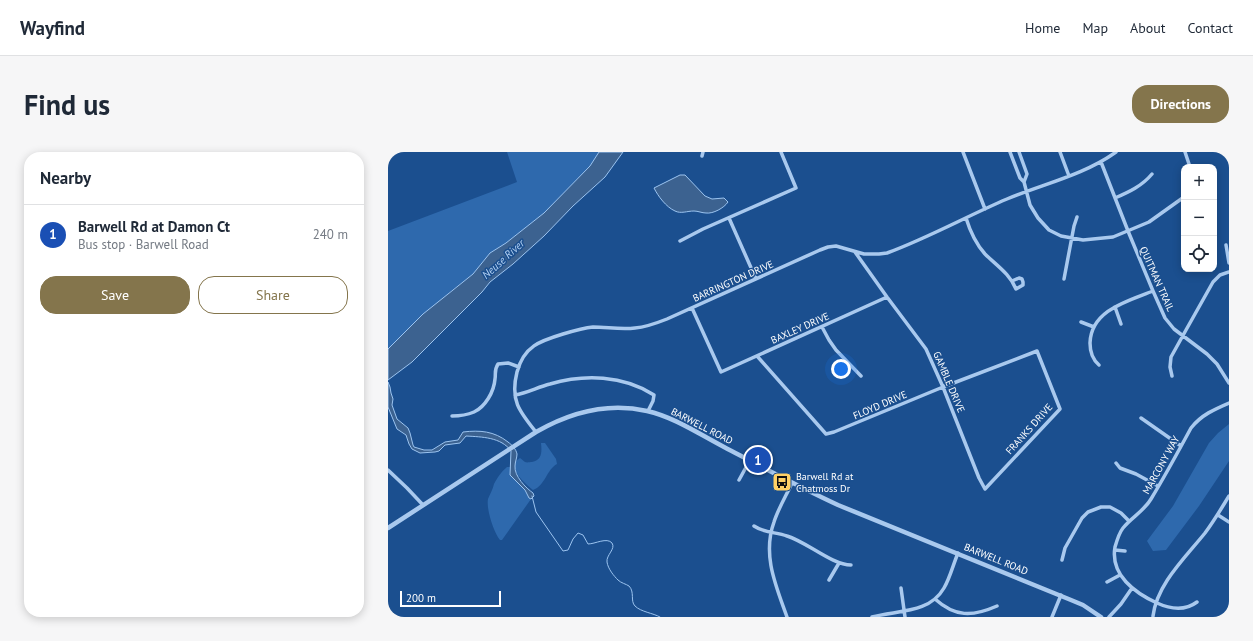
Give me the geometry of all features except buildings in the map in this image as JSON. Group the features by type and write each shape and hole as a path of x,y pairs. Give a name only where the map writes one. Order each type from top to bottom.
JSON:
{"street":[{"path":"680,241 796,188 781,152"},
{"path":"963,152 985,209"},
{"path":"1010,152 1020,178 1024,182"},
{"path":"1019,152 1027,174 1024,182 1033,210 1043,224 1056,234 1072,239 1083,240 1113,237 1149,222 1181,199"},
{"path":"1060,152 1069,176"},
{"name":"BARRINGTON DRIVE","path":"536,432 520,410 515,395 515,382 523,356 535,344 546,339 587,328 628,329 659,322 828,247 840,247 855,252 873,254 888,253 985,209 1101,162 1116,152"},
{"path":"1185,152 1189,164"},
{"name":"QUITMAN TRAIL","path":"1101,162 1128,231 1165,318 1174,329 1184,335 1217,364 1229,383"},
{"path":"1115,198 1136,189 1152,174"},
{"path":"1064,279 1077,217"},
{"path":"730,218 756,279"},
{"path":"966,218 980,248 1012,281 1016,289 1023,285 1024,282 1019,278 1012,281"},
{"path":"1226,245 1229,263"},
{"name":"GAMBLE DRIVE","path":"855,252 926,349 943,387 979,478 985,489"},
{"path":"1172,376 1170,367 1171,357 1213,282 1220,275 1229,272"},
{"path":"1099,365 1091,354 1090,342 1094,327 1102,316 1107,311 1115,307 1153,291"},
{"name":"BAXLEY DRIVE","path":"692,308 721,372 887,297"},
{"path":"1115,307 1122,324"},
{"path":"1081,322 1094,327"},
{"path":"822,327 833,345 862,376"},
{"name":"FLOYD DRIVE","path":"756,356 826,434 1036,351"},
{"name":"FRANKS DRIVE","path":"985,489 1060,409 1036,351"},
{"path":"452,416 474,412 482,406 492,392 495,379 495,369 498,364 508,363 519,367"},
{"path":"515,395 559,381 610,378 620,380 654,396 648,411"},
{"name":"MARCONY WAY","path":"1197,602 1186,608 1163,606 1155,603 1132,588 1120,575 1116,563 1115,550 1119,535 1123,528 1146,505 1196,421 1206,414 1229,403"},
{"name":"BARWELL ROAD","path":"388,528 520,442 562,419 591,410 618,408 648,411 678,422 792,484 838,505 1061,595 1083,605 1101,617"},
{"path":"1141,418 1181,446"},
{"path":"739,480 750,460"},
{"path":"1116,463 1120,468 1136,474 1158,486"},
{"path":"388,470 408,488 423,505"},
{"path":"787,617 772,575 769,557 771,532 777,514 792,484"},
{"path":"1152,616 1155,603 1166,582 1218,515 1229,496"},
{"path":"1062,560 1064,548 1082,518 1088,512 1096,508 1110,507 1121,513 1129,521"},
{"path":"1218,515 1229,522"},
{"path":"754,526 759,530 787,536 838,563 851,565"},
{"path":"1115,550 1125,551"},
{"path":"872,617 918,609 935,599 944,587 958,554"},
{"path":"829,580 838,563"},
{"path":"1107,582 1120,575"},
{"path":"901,588 905,617"},
{"path":"1109,617 1121,604 1132,588"},
{"path":"1052,617 1061,595"},
{"path":"935,599 949,612 960,616 972,615 997,606"}],"shaded area":[{"path":"507,152 599,152 590,166 544,213 506,243 490,253 473,274 451,291 388,349 388,231 517,182"},
{"path":"1229,424 1229,461 1199,506 1166,550 1153,551 1147,541 1173,506 1209,443"},
{"path":"541,443 545,443 556,459 557,464 540,485 533,490 518,475 515,470 515,466 516,462 520,458 524,462 532,462 538,459 541,452"},
{"path":"507,467 511,467 512,477 525,490 531,499 502,540 500,540 491,521 488,509 488,499 494,484"}],"water":[{"name":"Neuse River","path":"599,152 623,152 605,177 573,206 544,236 513,264 490,282 482,292 412,362 388,380 388,349 423,314 473,274 490,253 506,243 544,213 590,166"},
{"path":"680,175 685,175 705,196 712,199 724,198 728,202 712,213 675,211 668,207 654,188"},
{"path":"388,382 393,399 392,405 397,419 408,428 414,447 424,450 432,450 445,442 458,440 463,432 481,431 492,433 503,438 515,449 517,454 515,466 516,474 534,496 531,499 529,498 525,490 510,475 511,451 507,446 497,440 485,437 466,436 460,443 445,445 439,451 435,452 420,453 412,449 406,435 397,429 388,407"}],"waterway":[{"path":"532,496 536,512 563,551 568,550 573,539 578,533 583,535 588,544 610,541 613,548 607,562 611,572 619,581 631,588 635,606 640,610 660,617"}],"place":[{"name":"Barwell Rd at Damon Ct","path":"758,460"},
{"name":"Barwell Rd at Chatmoss Dr","path":"782,482"}]}
